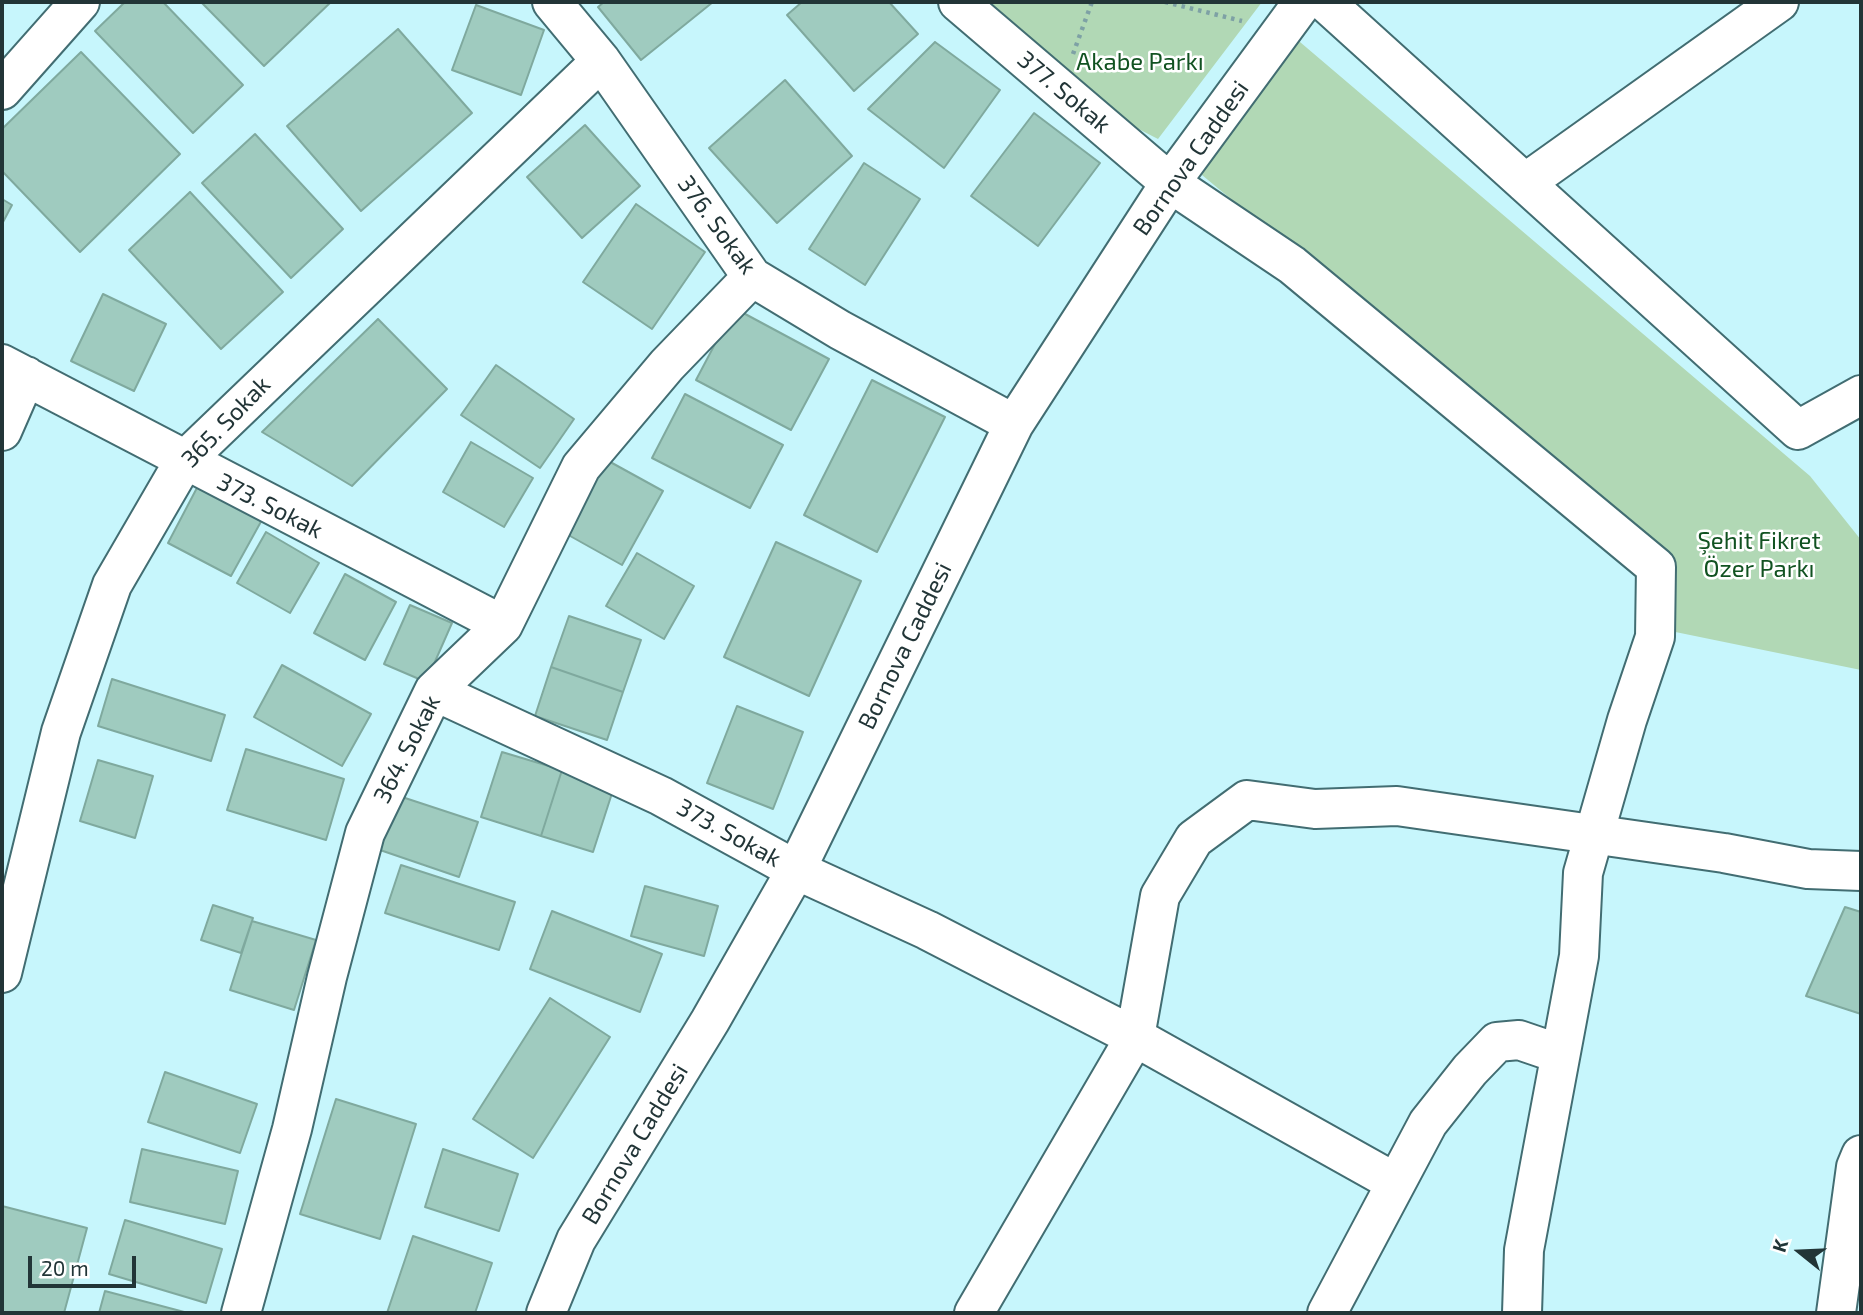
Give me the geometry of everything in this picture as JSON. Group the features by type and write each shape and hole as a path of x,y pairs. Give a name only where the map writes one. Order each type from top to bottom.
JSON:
{"street":[{"path":"2,90 80,2"},
{"name":"376. Sokak","path":"552,2 601,61 752,277 841,330 1014,424"},
{"name":"377. Sokak","path":"958,2 1170,183 1292,265 1656,567 1655,637 1627,720 1594,835"},
{"path":"1325,2 1798,429 1861,395"},
{"path":"1525,183 1779,2"},
{"name":"Bornova Caddesi","path":"546,1313 576,1240 710,1021 796,870 1014,424 1170,183 1293,16"},
{"name":"365. Sokak","path":"2,973 61,732 112,585 184,461 601,61"},
{"name":"364. Sokak","path":"241,1313 292,1129 327,977 365,833 434,691 503,625 581,467 667,365 752,277"},
{"path":"2,431 14,370"},
{"name":"373. Sokak","path":"14,370 503,625"},
{"name":"373. Sokak","path":"434,691 662,796 796,870 927,930 1135,1037 1396,1183"},
{"path":"974,1313 1135,1037 1160,896 1194,839 1247,800 1315,809 1396,806 1724,853 1808,869 1861,871"},
{"path":"1522,1313 1524,1250 1579,956 1583,873 1594,835"},
{"path":"1327,1313 1428,1123 1497,1042 1519,1040 1560,1054"},
{"path":"1836,1313 1856,1167 1861,1155"}],"path":[{"path":"1060,89 1092,2"},
{"path":"1165,2 1293,16"}],"green space":[{"name":"Akabe Parkı","path":"958,2 1262,2 1158,139 1061,89"},
{"name":"Şehit Fikret Özer Parkı","path":"1280,25 1810,476 1861,540 1861,670 1651,627 1669,564 1190,165"}],"building":[{"path":"125,2 163,2 243,85 193,133 95,31"},
{"path":"201,2 331,2 264,66"},
{"path":"604,2 713,2 641,60 598,7"},
{"path":"802,2 889,2 918,34 854,91 787,15"},
{"path":"476,5 544,30 521,95 452,70"},
{"path":"398,29 472,113 361,211 287,126"},
{"path":"935,42 1000,90 944,168 868,109"},
{"path":"81,52 180,154 80,252 2,171 2,129"},
{"path":"785,80 852,156 777,223 709,148"},
{"path":"1034,113 1100,163 1038,246 971,196"},
{"path":"585,125 640,186 582,238 527,177"},
{"path":"255,134 343,229 291,278 202,183"},
{"path":"864,163 920,199 865,285 809,249"},
{"path":"190,192 283,292 221,349 129,250"},
{"path":"2,199 12,205 2,224"},
{"path":"636,204 705,252 652,329 583,282"},
{"path":"103,294 166,324 134,391 71,361"},
{"path":"734,308 829,359 791,430 696,380"},
{"path":"378,319 447,389 352,486 262,432"},
{"path":"496,365 574,419 540,468 461,415"},
{"path":"872,380 945,417 877,552 804,515"},
{"path":"685,394 783,445 750,508 652,458"},
{"path":"471,442 533,478 504,527 443,492"},
{"path":"603,458 663,491 622,565 563,532"},
{"path":"199,484 263,518 231,576 168,543"},
{"path":"266,532 319,563 290,613 237,583"},
{"path":"776,542 861,581 809,696 724,657"},
{"path":"637,553 694,586 664,639 606,606"},
{"path":"345,574 396,602 365,660 314,633"},
{"path":"410,605 452,623 426,682 384,664"},
{"path":"569,616 641,640 623,692 551,667"},
{"path":"282,665 371,714 342,766 254,717"},
{"path":"551,667 623,692 607,740 535,716"},
{"path":"112,679 225,715 211,761 98,726"},
{"path":"737,706 803,732 773,809 707,783"},
{"path":"246,749 344,779 326,840 227,810"},
{"path":"502,752 562,770 541,836 481,817"},
{"path":"98,760 153,776 135,838 80,821"},
{"path":"562,770 614,787 593,852 541,836"},
{"path":"399,796 478,822 459,877 380,850"},
{"path":"401,865 515,902 499,950 385,913"},
{"path":"645,886 718,906 704,956 631,936"},
{"path":"213,905 253,918 241,953 201,940"},
{"path":"1845,907 1861,912 1861,1014 1806,996"},
{"path":"552,911 662,954 640,1012 530,969"},
{"path":"252,921 316,940 294,1010 230,990"},
{"path":"550,998 610,1037 533,1158 473,1119"},
{"path":"165,1072 257,1104 240,1153 148,1122"},
{"path":"336,1099 416,1124 380,1239 300,1214"},
{"path":"142,1149 238,1171 225,1224 130,1202"},
{"path":"443,1149 518,1174 499,1231 425,1207"},
{"path":"2,1206 87,1228 64,1313 2,1313"},
{"path":"125,1220 222,1249 206,1303 109,1274"},
{"path":"413,1236 492,1263 475,1313 387,1313"},
{"path":"105,1291 188,1313 99,1313"}]}
